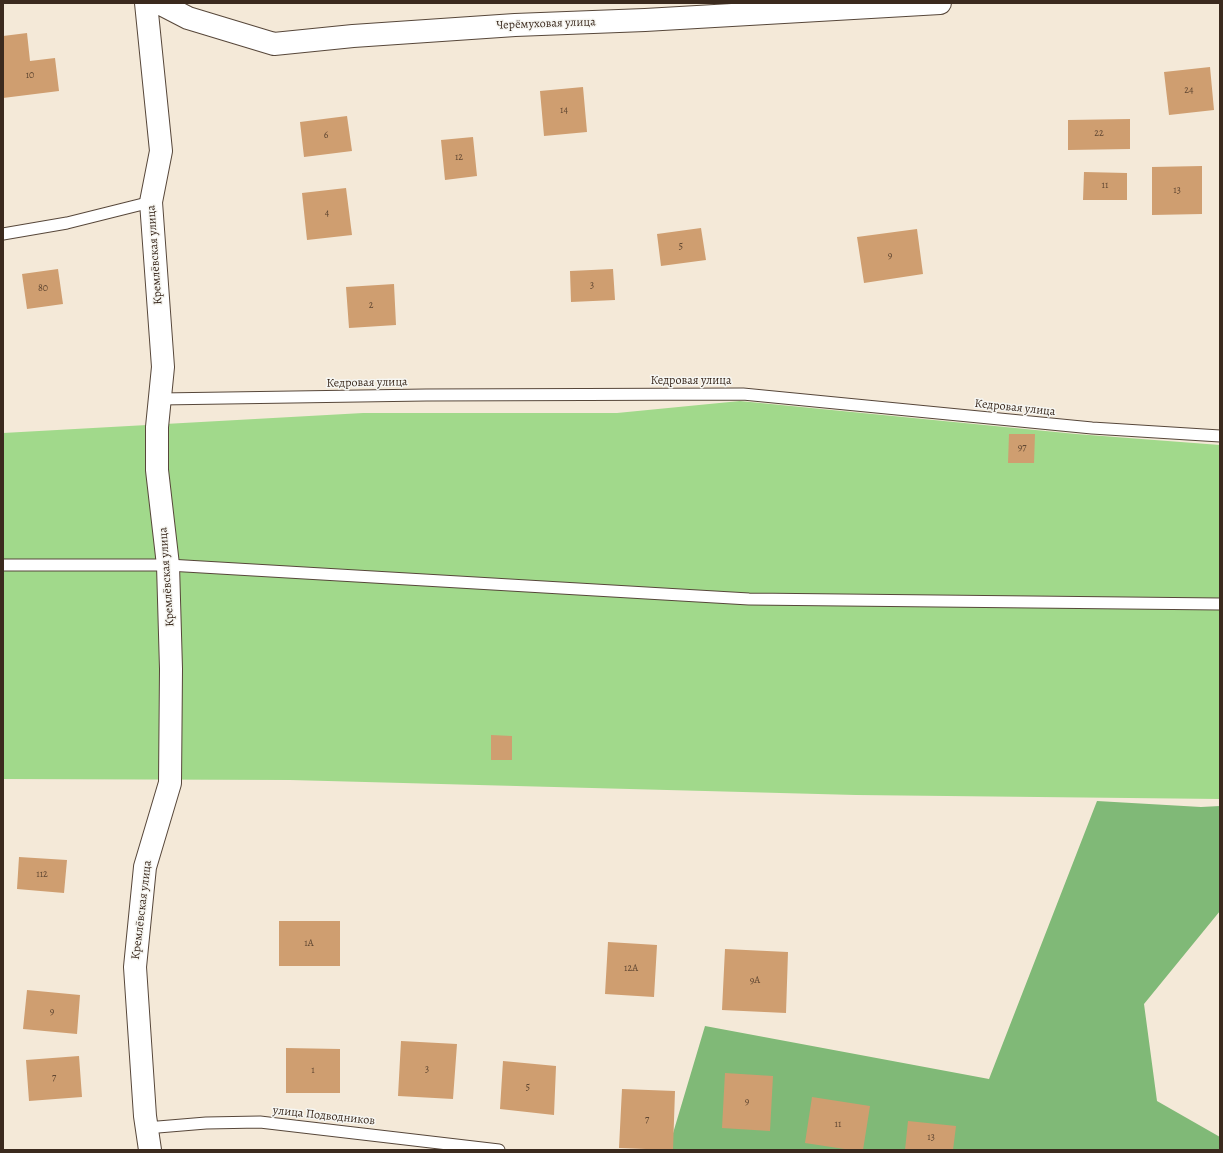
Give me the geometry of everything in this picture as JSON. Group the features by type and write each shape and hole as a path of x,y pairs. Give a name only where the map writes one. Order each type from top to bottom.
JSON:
{"street":[{"name":"Кремлёвская улица","path":"146,3 161,151 151,202 163,367 157,427 157,470 168,565 171,669 170,783 144,867 135,967 146,1128 150,1150"},
{"name":"Черёмуховая улица","path":"159,3 188,18 274,44 353,36 515,25 646,20 940,3"}],"lane":[{"path":"3,234 66,223 151,202"},
{"name":"Кедровая улица","path":"160,399 434,395 743,394 1092,428 1220,436"},
{"path":"3,565 168,565 749,599 1220,604"},
{"name":"улица Подводников","path":"146,1128 206,1123 260,1122 499,1150"}],"green space":[{"path":"740,401 1076,434 1220,445 1220,799 856,795 290,780 3,779 3,433 363,413 617,413"},
{"path":"1097,801 1201,807 1220,806 1220,911 1144,1004 1157,1101 1220,1137 1220,1150 668,1150 705,1026 989,1079"}],"building":[{"path":"27,33 30,61 55,58 59,91 3,98 3,36"},
{"path":"1210,67 1214,110 1169,115 1164,72"},
{"path":"583,87 587,132 544,136 540,91"},
{"path":"347,116 352,151 304,157 300,122"},
{"path":"1130,119 1130,149 1068,150 1068,120"},
{"path":"473,137 477,176 445,180 441,140"},
{"path":"1202,166 1202,214 1152,215 1152,167"},
{"path":"1084,172 1127,173 1127,200 1083,200"},
{"path":"346,188 352,235 307,240 302,193"},
{"path":"701,228 706,260 661,266 657,234"},
{"path":"917,229 923,274 864,283 857,237"},
{"path":"58,269 63,304 27,309 22,274"},
{"path":"613,269 615,300 571,302 570,271"},
{"path":"394,284 396,325 349,328 346,287"},
{"path":"1009,434 1035,434 1034,463 1008,463"},
{"path":"491,735 512,736 512,760 491,760"},
{"path":"19,857 67,860 64,893 17,889"},
{"path":"279,921 340,921 340,966 279,966"},
{"path":"608,942 657,945 654,997 605,994"},
{"path":"725,949 788,952 786,1013 722,1010"},
{"path":"27,990 80,995 77,1034 23,1029"},
{"path":"401,1041 457,1044 453,1099 398,1096"},
{"path":"286,1048 340,1049 340,1093 286,1093"},
{"path":"79,1056 82,1097 29,1101 26,1060"},
{"path":"503,1061 556,1066 554,1115 500,1109"},
{"path":"725,1073 773,1076 770,1131 722,1128"},
{"path":"622,1089 675,1091 673,1150 619,1148"},
{"path":"812,1097 870,1106 863,1150 851,1150 805,1143"},
{"path":"908,1121 956,1126 953,1150 905,1150"}]}
